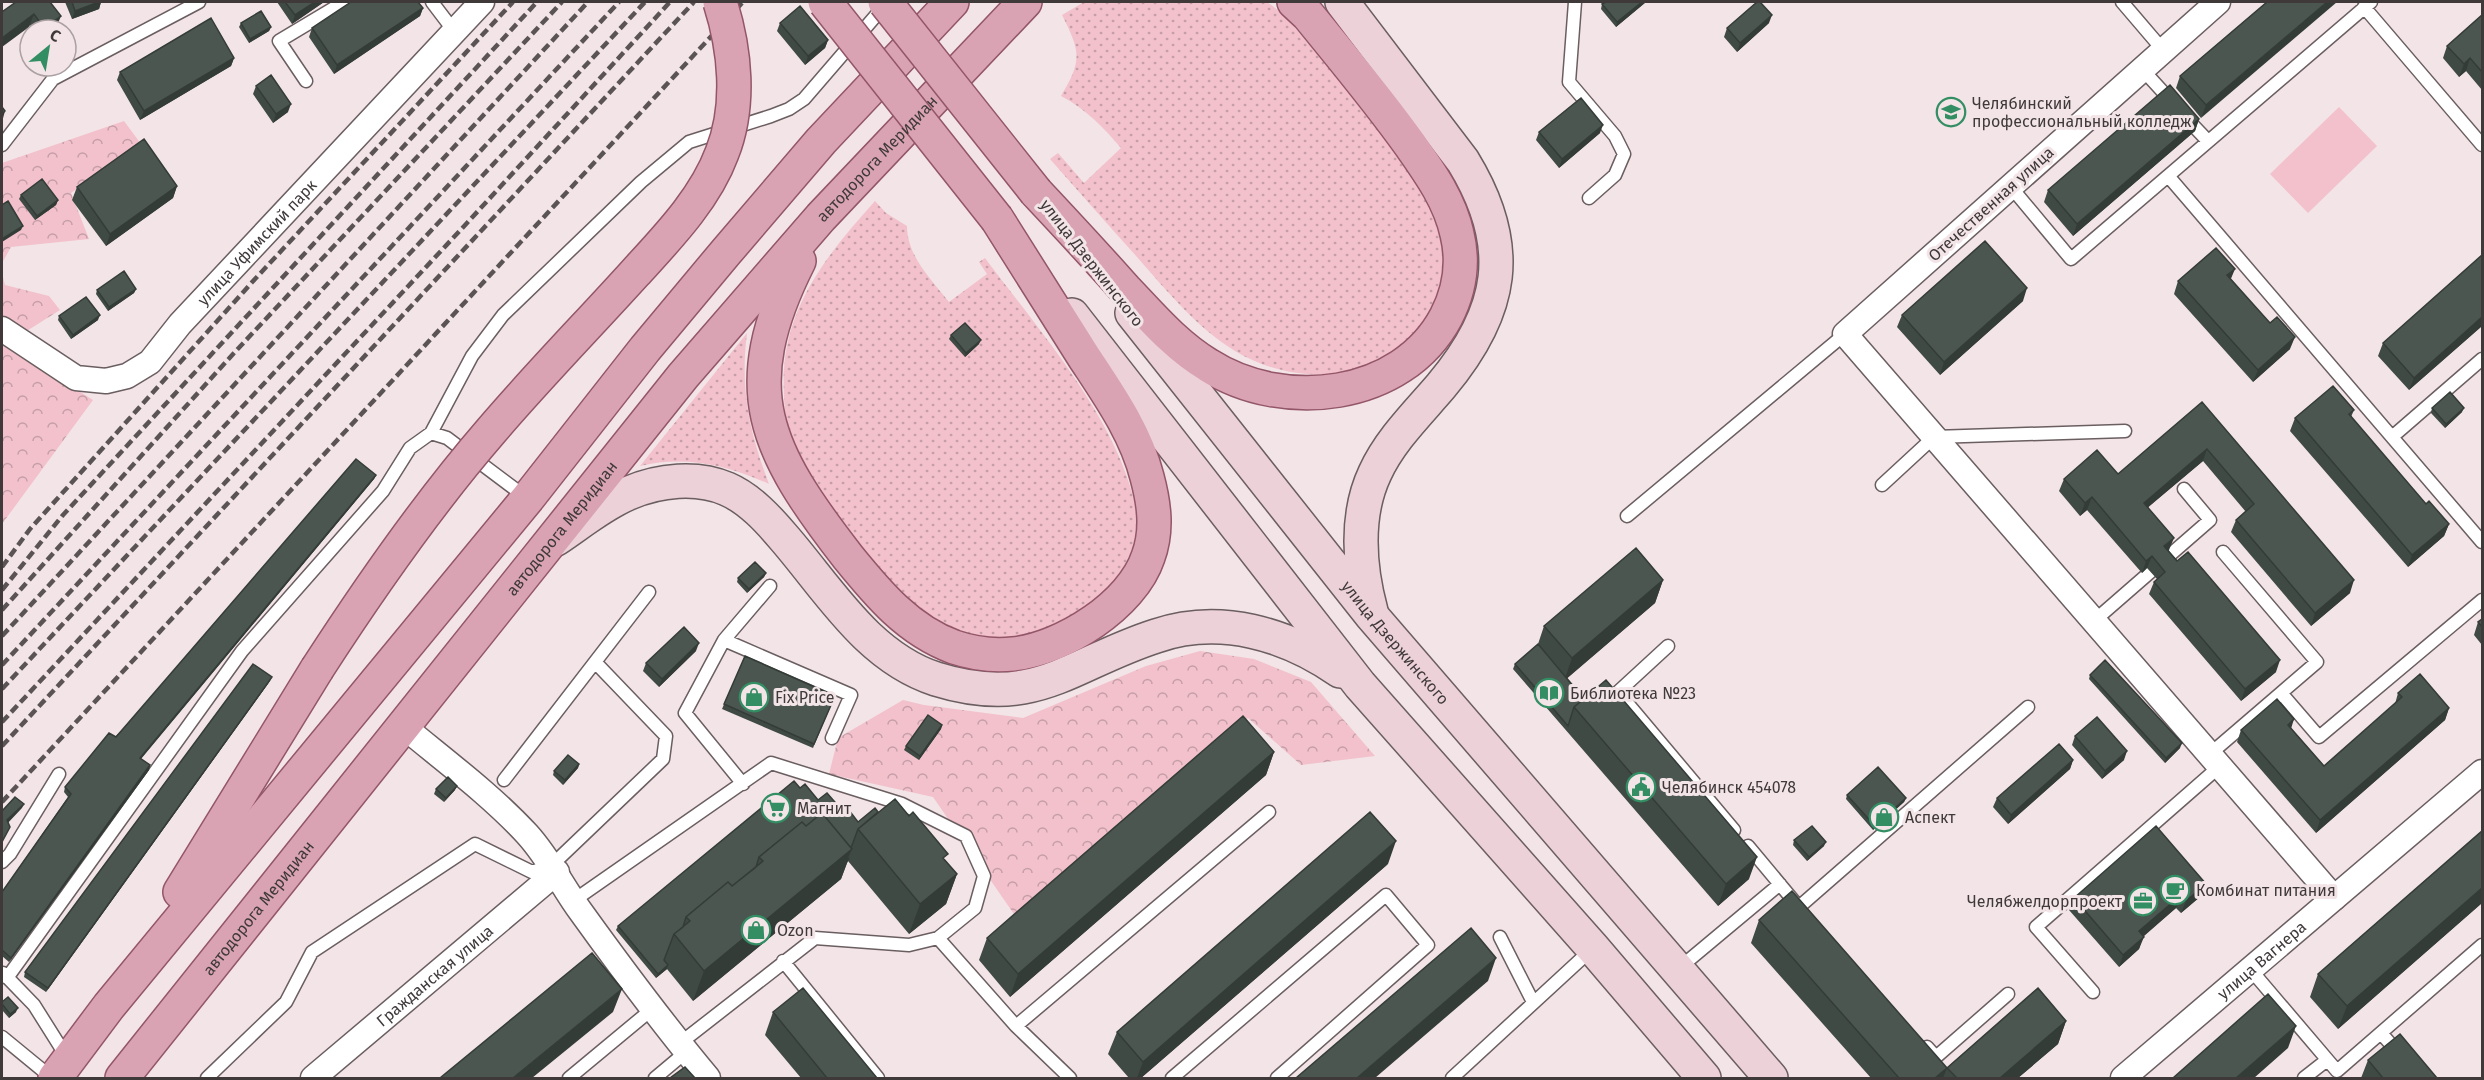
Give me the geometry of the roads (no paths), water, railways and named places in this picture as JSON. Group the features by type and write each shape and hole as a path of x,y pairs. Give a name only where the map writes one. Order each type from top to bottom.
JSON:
{"main road":[{"path":"109,1006 317,669 372,587 458,471 491,431 663,242 713,174 729,130 733,95 730,40 720,2"},
{"path":"825,2 1360,685 1593,948 1704,1078"},
{"path":"887,2 1036,192 1171,338 1208,366 1230,376 1253,384 1290,392 1321,392 1372,382 1406,364 1435,335 1457,290 1460,275 1460,249 1453,219 1433,179 1397,126 1308,15 1294,2"},
{"path":"59,1072 109,1006 528,498 645,349 821,141 952,2"},
{"name":"автодорога Меридиан","path":"122,1078 683,376 821,217 1025,2"},
{"path":"996,30 1042,2"},
{"path":"1342,2 1463,161 1477,183 1490,218 1497,259 1491,298 1472,342 1443,383 1386,453 1371,482 1362,526 1361,561 1372,616"},
{"name":"улица Дзержинского","path":"1036,192 1372,616 1770,1078"},
{"path":"821,217 781,296 767,342 764,383 766,409 783,462 827,530 884,600 907,621 932,638 957,648 984,654 1013,654 1040,648 1091,623 1115,605 1130,589 1148,558 1155,534 1154,507 1139,449 1118,410 997,219"},
{"path":"550,543 628,494 660,484 700,482 727,489 760,512 882,650 906,666 958,686 1010,689 1034,686 1061,678 1158,635 1188,628 1215,627 1250,630 1296,644 1360,685"}],"street":[{"name":"улица Уфимский парк","path":"2,329 76,378 106,381 127,376 150,362 180,324 482,2"},
{"name":"Отечественная улица","path":"1845,334 2218,2"},
{"path":"1845,334 2334,898"},
{"path":"403,726 496,804 527,834 555,869 573,901 651,1010 708,1078"},
{"name":"улица Вагнера","path":"2123,1078 2482,772"},
{"name":"Гражданская улица","path":"313,1078 555,869"}],"lane":[{"path":"2,145 53,79 199,2"},
{"path":"306,81 279,42 344,2"},
{"path":"432,2 454,31"},
{"path":"59,1072 34,1005 4,975 242,651 383,491 410,448 431,433 471,356 503,315 641,182 689,142 771,116 789,109 804,99 887,2"},
{"path":"1575,2 1569,82 1615,136 1624,154 1615,175 1588,198"},
{"path":"2122,2 2163,50"},
{"path":"2011,187 2071,259 2169,177 2207,140 2367,4 2482,145"},
{"path":"2142,69 2207,140"},
{"path":"2169,177 2482,542"},
{"path":"1627,516 1845,334"},
{"path":"2392,437 2482,359"},
{"path":"1882,485 1934,437 2125,431"},
{"path":"431,433 447,438 528,498"},
{"path":"2094,621 2210,520 2184,489"},
{"path":"2093,992 2036,927 2215,760 2281,693 2317,662 2223,552"},
{"path":"743,784 685,713 723,640 770,586"},
{"path":"504,780 649,591"},
{"path":"2281,693 2319,737 2482,600"},
{"path":"723,640 851,695 832,738"},
{"path":"1668,646 1617,692 1803,911 2028,707"},
{"path":"207,1078 286,1002 312,952 474,844 532,872 555,869 663,759 666,735 595,662"},
{"path":"573,901 771,763 902,804 966,836 984,876 975,908 938,938 909,945 815,938 783,961 683,1048 655,1078"},
{"path":"2,862 10,854 59,774"},
{"path":"1016,1026 1269,812"},
{"path":"1677,970 1780,884"},
{"path":"1172,1078 1386,895 1428,945 1277,1078"},
{"path":"1500,937 1533,1002"},
{"path":"938,938 1016,1026 1070,1078"},
{"path":"2251,970 2337,1071 2482,945"},
{"path":"1452,1078 1593,948"},
{"path":"783,961 878,1078"},
{"path":"1920,1040 1936,1057 2008,994"},
{"path":"569,1078 651,1010"},
{"path":"2381,1033 2420,1078"},
{"path":"2,1037 59,1072"},
{"path":"2304,1078 2327,1060"}],"railway":[{"path":"2,567 30,529 255,279 513,2"},
{"path":"2,590 63,515 537,2"},
{"path":"2,610 234,353 562,2"},
{"path":"2,636 588,2"},
{"path":"2,665 619,2"},
{"path":"2,689 645,2"},
{"path":"2,722 670,2"},
{"path":"2,746 694,2"},
{"path":"2,802 743,2"}],"place":[{"name":"Челябинский профессиональный колледж","path":"1951,112"},
{"name":"Библиотека №23","path":"1549,693"},
{"name":"Fix Price","path":"754,697"},
{"name":"Челябинск 454078","path":"1641,787"},
{"name":"Магнит","path":"776,808"},
{"name":"Аспект","path":"1884,817"},
{"name":"Комбинат питания","path":"2175,890"},
{"name":"Челябжелдорпроект","path":"2143,901"},
{"name":"Ozon","path":"756,930"}]}
